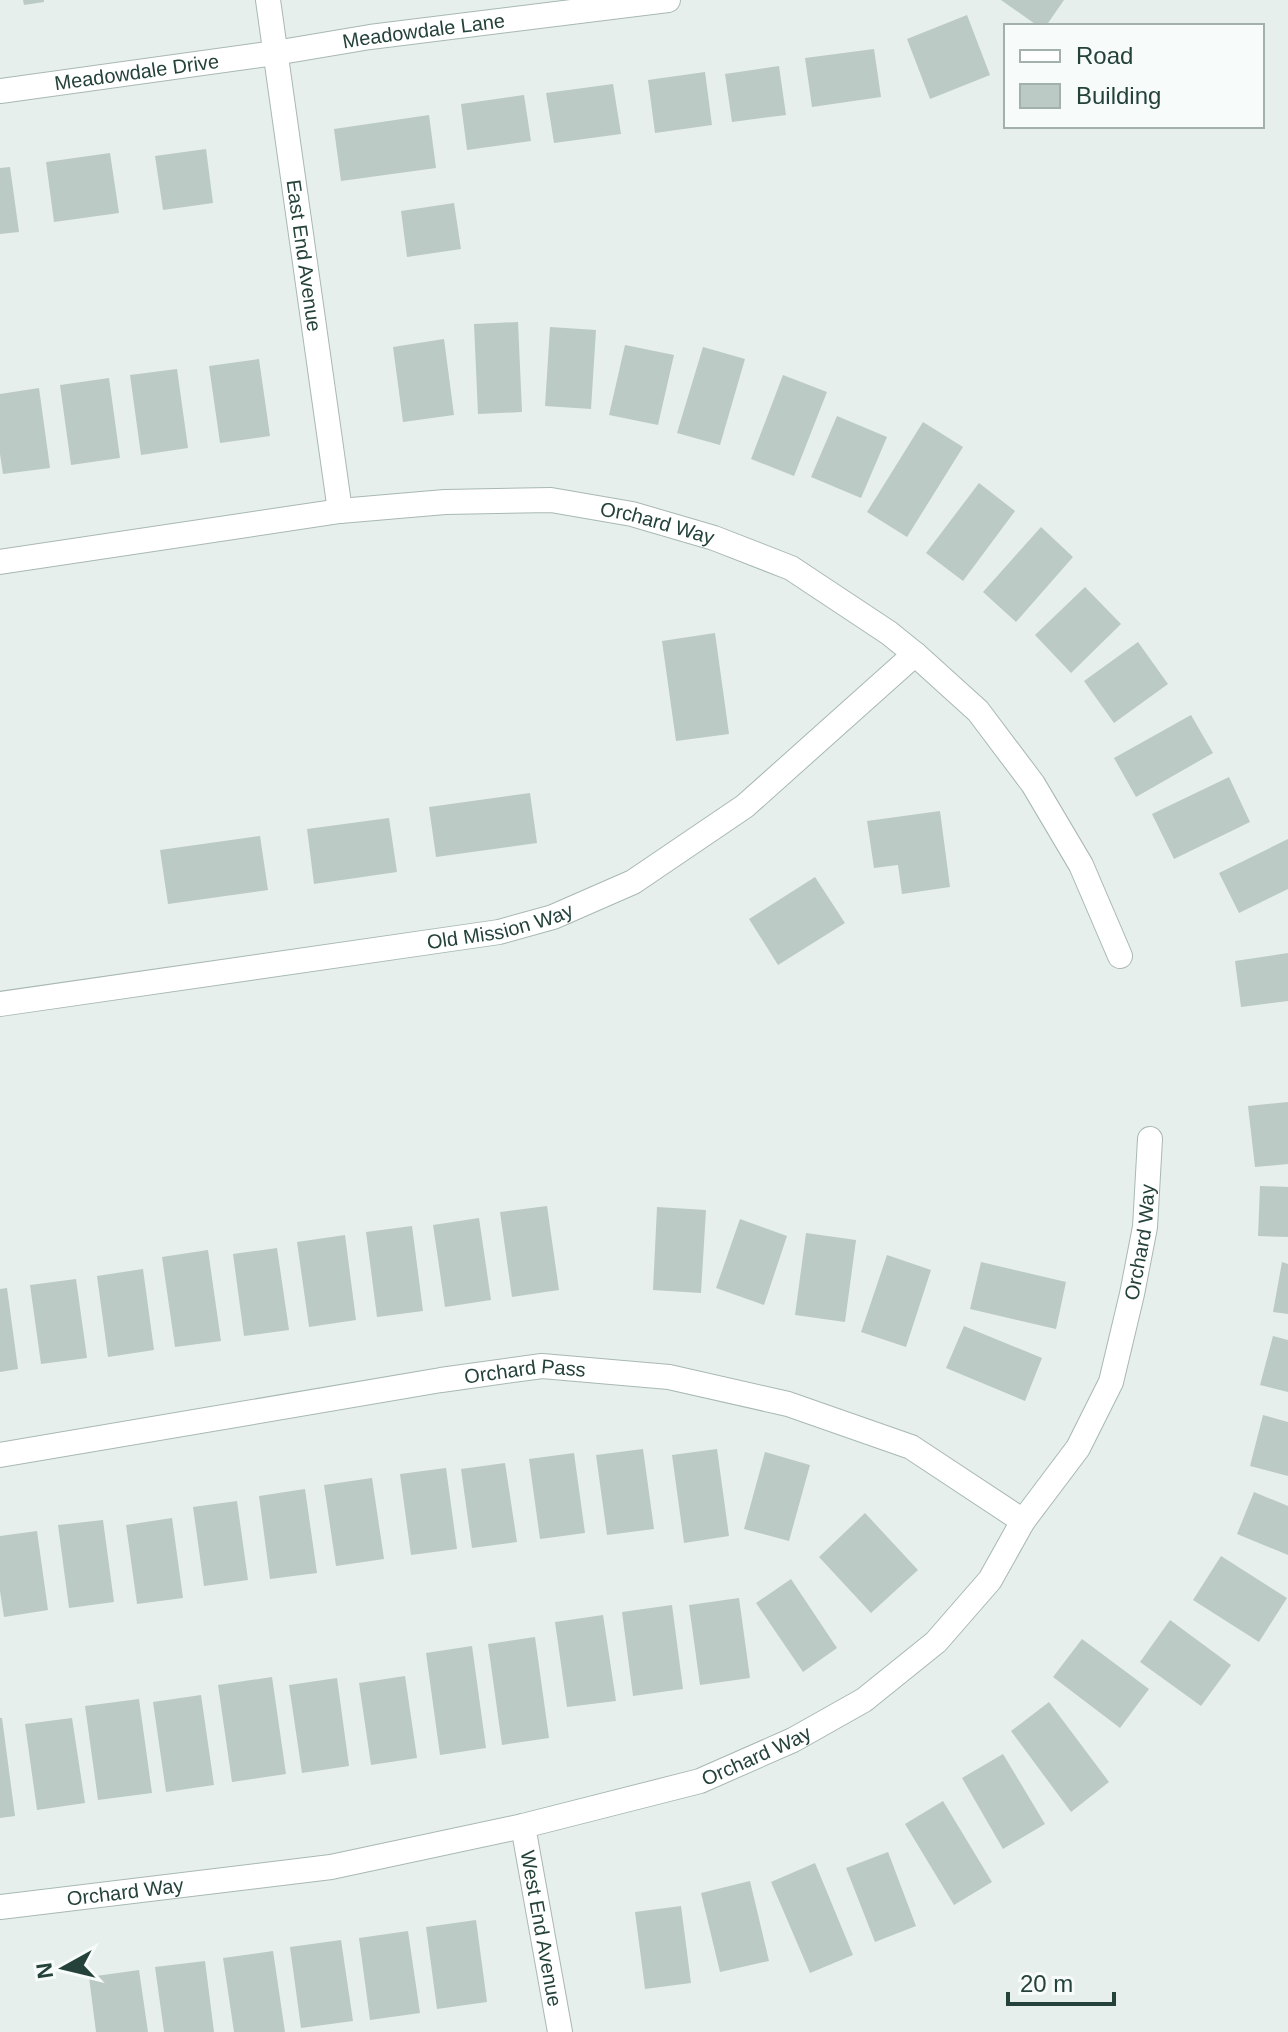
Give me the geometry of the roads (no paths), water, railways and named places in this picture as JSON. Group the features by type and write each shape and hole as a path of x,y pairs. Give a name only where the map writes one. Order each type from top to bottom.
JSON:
{"street":[{"name":"East End Avenue","path":"268,0 340,511"},
{"name":"Meadowdale Lane","path":"275,53 370,37 668,0"},
{"name":"Meadowdale Drive","path":"0,91 275,53"},
{"name":"Orchard Way","path":"0,562 340,511 445,502 551,500 632,514 714,538 791,568 889,633 978,711 1033,784 1081,865 1120,956"},
{"name":"Old Mission Way","path":"0,1004 499,932 553,917 633,882 745,806 915,654"},
{"name":"Orchard Way","path":"0,1907 331,1867 523,1826 700,1781 793,1740 864,1700 936,1642 990,1580 1023,1521 1078,1448 1111,1382 1145,1227 1150,1139"},
{"name":"Orchard Pass","path":"0,1455 441,1380 542,1366 669,1377 788,1404 911,1447 1023,1521"},
{"name":"West End Avenue","path":"523,1826 560,2032"}]}
